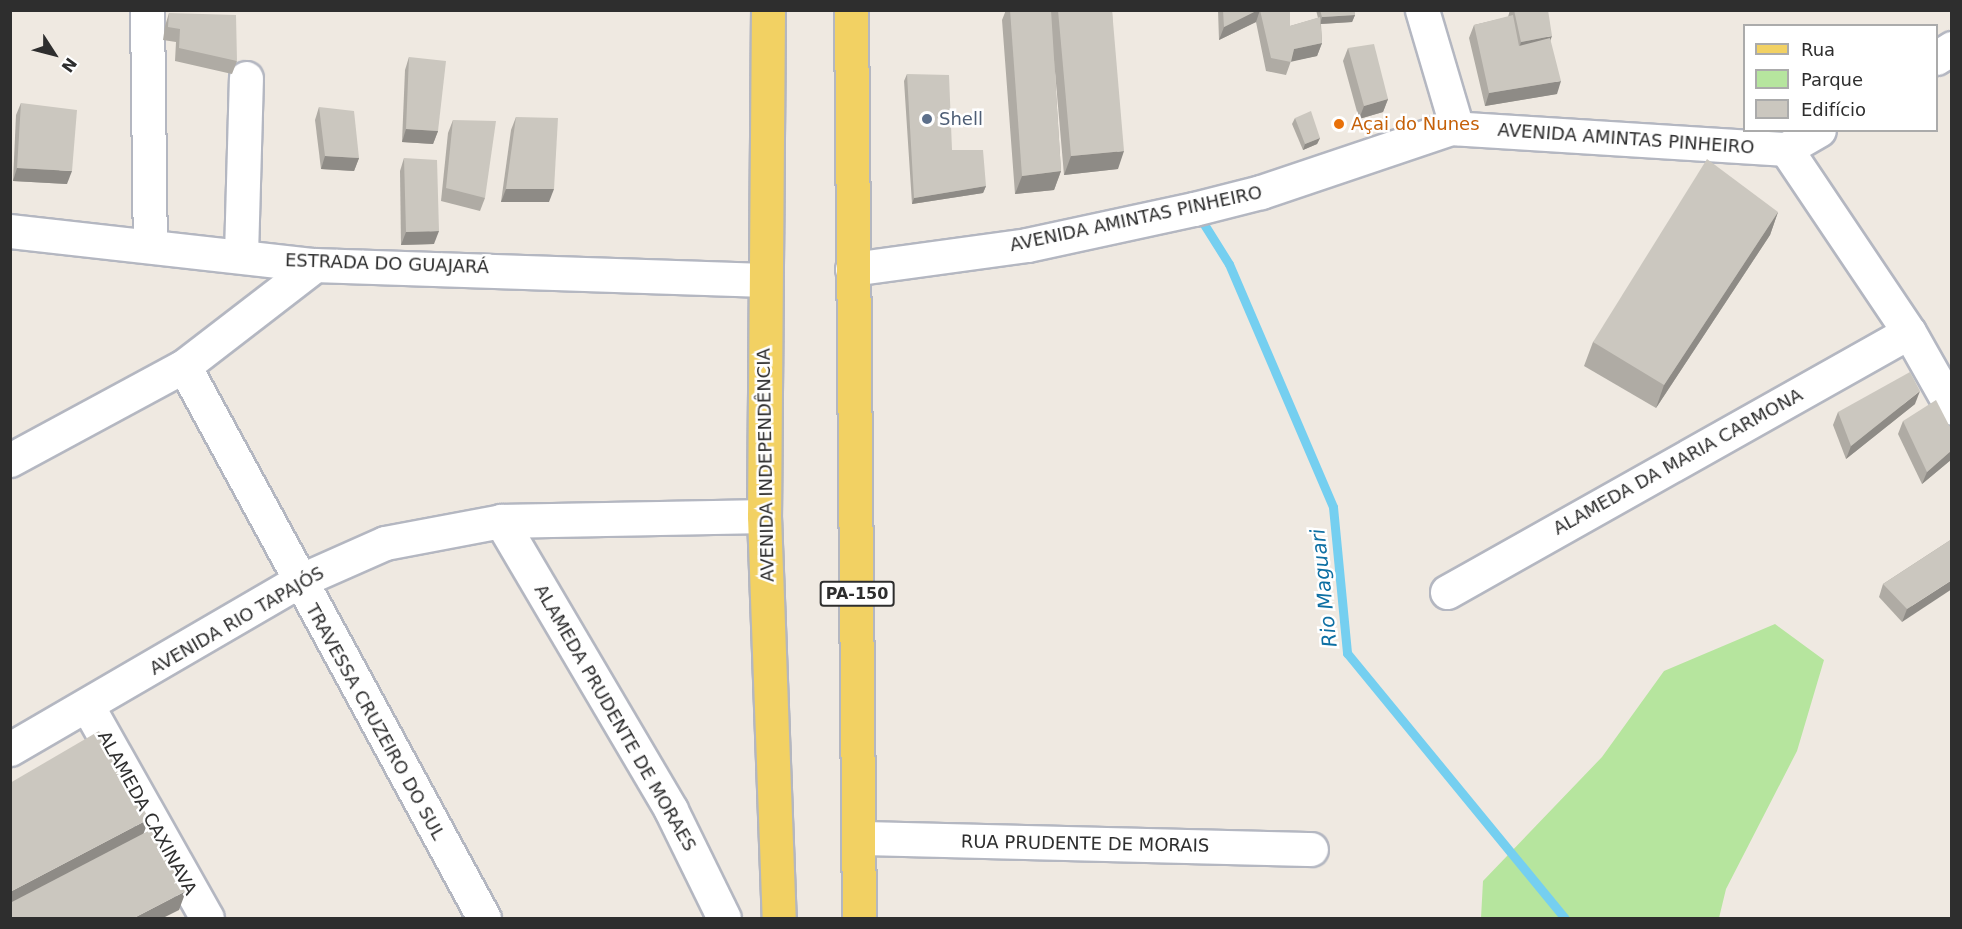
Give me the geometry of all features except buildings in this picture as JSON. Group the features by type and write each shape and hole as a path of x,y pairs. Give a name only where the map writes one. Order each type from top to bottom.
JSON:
{"main road":[{"name":"AVENIDA INDEPENDÊNCIA","path":"768,10 764,280 764,516 779,918"},
{"name":"PA-150","path":"852,10 852,269 860,838 859,918"}],"street":[{"path":"147,10 150,244"},
{"path":"1427,12 1456,128"},
{"path":"1938,57 1952,48"},
{"path":"241,255 246,78"},
{"name":"AVENIDA AMINTAS PINHEIRO","path":"852,269 1027,245 1194,209 1456,128 1785,149"},
{"path":"1815,132 1785,149 1909,332 1952,408"},
{"name":"ESTRADA DO GUAJARÁ","path":"10,231 150,244 315,265 764,280"},
{"path":"10,460 184,366 315,265"},
{"name":"ALAMEDA DA MARIA CARMONA","path":"1447,592 1909,332"},
{"name":"TRAVESSA CRUZEIRO DO SUL","path":"184,366 297,582 484,918"},
{"name":"AVENIDA RIO TAPAJÓS","path":"10,749 88,707 297,582 385,543 501,520 764,516"},
{"name":"ALAMEDA PRUDENTE DE MORAES","path":"501,520 671,810 724,918"},
{"name":"ALAMEDA CAXINAVA","path":"88,707 207,918"},
{"name":"RUA PRUDENTE DE MORAIS","path":"860,838 1311,849"}],"green space":[{"path":"1775,624 1824,660 1797,751 1726,889 1719,918 1481,918 1483,881 1602,757 1664,671"}],"waterway":[{"name":"Rio Maguari","path":"1197,213 1229,264 1333,507 1347,653 1565,918"}],"place":[{"name":"Shell","path":"927,119"},
{"name":"Açai do Nunes","path":"1339,124"}]}
